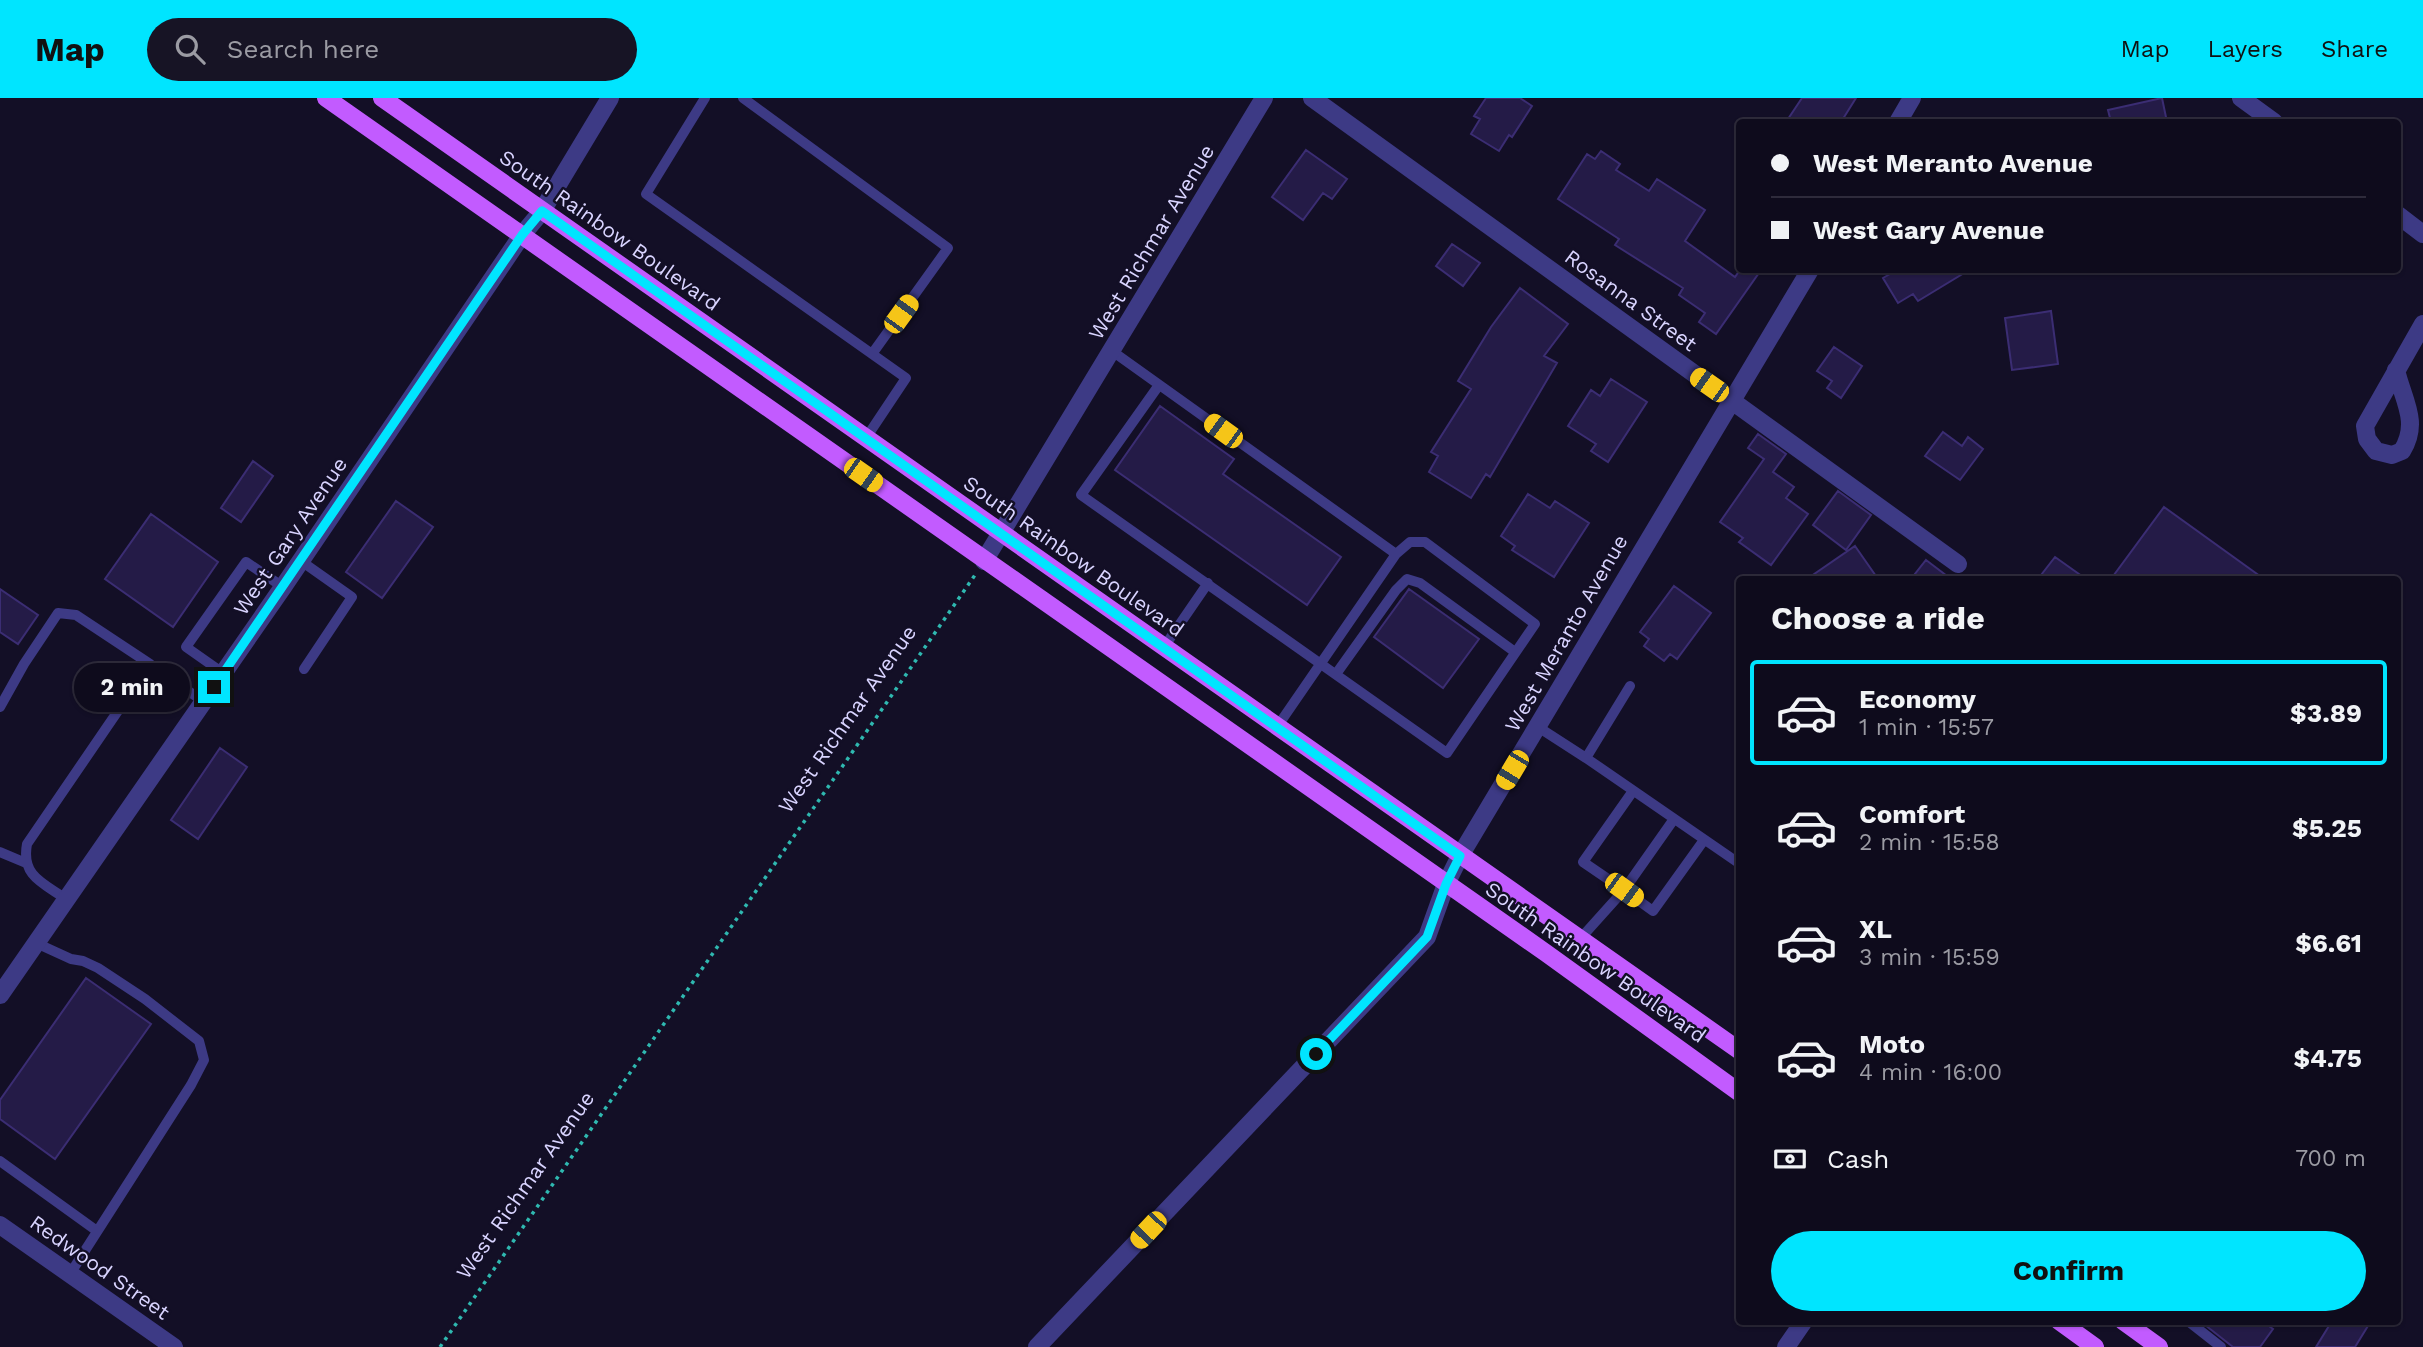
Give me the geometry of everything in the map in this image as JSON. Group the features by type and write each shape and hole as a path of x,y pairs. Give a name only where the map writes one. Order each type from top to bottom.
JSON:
{"main road":[{"name":"South Rainbow Boulevard","path":"326,98 1736,1090"},
{"name":"South Rainbow Boulevard","path":"382,98 1736,1048"},
{"path":"2065,1325 2095,1347"},
{"path":"2129,1325 2159,1347"}],"street":[{"name":"West Gary Avenue","path":"0,995 301,561 522,235 542,211 610,98"},
{"name":"West Richmar Avenue","path":"984,561 1264,98"},
{"name":"Rosanna Street","path":"1312,98 1958,564"},
{"path":"1900,119 1912,98"},
{"path":"2241,98 2270,119"},
{"path":"2401,217 2423,234"},
{"name":"West Meranto Avenue","path":"1037,1347 1427,937 1446,884 1460,856 1808,273"},
{"path":"2396,370 2423,324"},
{"name":"Redwood Street","path":"0,1225 174,1347"},
{"path":"1786,1347 1801,1325"}],"lane":[{"path":"705,98 646,194 906,378 866,438"},
{"path":"743,98 948,248 872,354"},
{"path":"1112,351 1396,554"},
{"path":"1159,385 1082,495 1321,662 1447,753 1535,624 1425,542 1410,542 1396,554 1321,662 1277,727"},
{"path":"301,561 352,597 304,669"},
{"path":"223,673 186,647 246,562 283,587"},
{"path":"1336,674 1395,590 1407,579 1420,583 1516,652"},
{"path":"1164,647 1208,583"},
{"path":"0,707 24,664 58,613 76,615 204,702"},
{"path":"66,900 34,877 26,863 27,844 150,664"},
{"path":"1586,758 1630,686"},
{"path":"1538,727 1736,861"},
{"path":"1633,791 1583,862 1653,911 1704,839"},
{"path":"1580,940 1624,890 1674,819"},
{"path":"0,852 26,863"},
{"path":"36,943 98,968 145,999 199,1041 204,1060 191,1086 70,1274"},
{"path":"0,1161 97,1231"},
{"path":"2193,1325 2221,1347"}],"path":[{"name":"West Richmar Avenue","path":"440,1347 984,561"}],"building":[{"path":"1486,98 1520,98 1532,106 1512,137 1509,135 1499,151 1471,134 1480,119 1474,116"},
{"path":"1802,98 1856,98 1843,119 1788,119"},
{"path":"2162,98 2166,119 2110,119 2108,110"},
{"path":"1306,150 1347,179 1332,199 1323,193 1303,220 1272,197"},
{"path":"1601,151 1620,164 1616,170 1649,191 1657,179 1705,210 1685,241 1735,277 1738,273 1759,273 1716,334 1699,322 1705,313 1679,295 1683,288 1615,245 1619,239 1558,199 1587,154 1595,159"},
{"path":"1452,244 1480,263 1463,286 1436,266"},
{"path":"1892,273 1964,273 1918,301 1913,294 1898,303 1883,278"},
{"path":"1520,288 1568,324 1544,356 1557,363 1490,477 1486,474 1471,498 1429,472 1438,456 1431,452 1471,389 1458,381 1491,327"},
{"path":"2051,311 2058,364 2012,370 2005,318"},
{"path":"1834,347 1862,366 1841,398 1827,388 1832,381 1817,371"},
{"path":"1611,379 1647,402 1608,462 1591,451 1596,444 1568,426 1591,390 1600,396"},
{"path":"1160,406 1234,459 1223,474 1341,557 1307,605 1115,470"},
{"path":"1943,432 1962,446 1968,437 1983,449 1960,480 1925,456"},
{"path":"1758,434 1786,454 1773,472 1794,487 1786,498 1808,514 1771,565 1739,542 1743,538 1720,522 1764,459 1748,448"},
{"path":"253,461 273,476 241,522 221,508"},
{"path":"1838,491 1871,515 1846,550 1813,525"},
{"path":"1528,494 1550,508 1555,501 1589,523 1554,577 1512,550 1515,546 1501,536"},
{"path":"396,501 433,527 382,598 346,572"},
{"path":"2164,507 2260,576 2113,576"},
{"path":"151,514 218,562 173,627 105,579"},
{"path":"1855,546 1876,576 1811,576"},
{"path":"2055,557 2082,576 2040,576"},
{"path":"1926,560 1947,576 1913,576"},
{"path":"1674,586 1711,613 1677,659 1670,654 1664,661 1644,646 1649,639 1640,632"},
{"path":"0,589 38,615 18,644 0,632"},
{"path":"1409,589 1479,639 1443,688 1374,637"},
{"path":"220,748 247,767 198,839 171,820"},
{"path":"86,978 151,1024 55,1159 0,1119 0,1100"},
{"path":"2205,1325 2268,1325 2273,1329 2260,1347 2233,1347"},
{"path":"2330,1325 2369,1325 2355,1347 2316,1347"}],"route":[{"path":"214,687 522,235 542,211 1460,856 1446,884 1427,937 1316,1054"}]}
